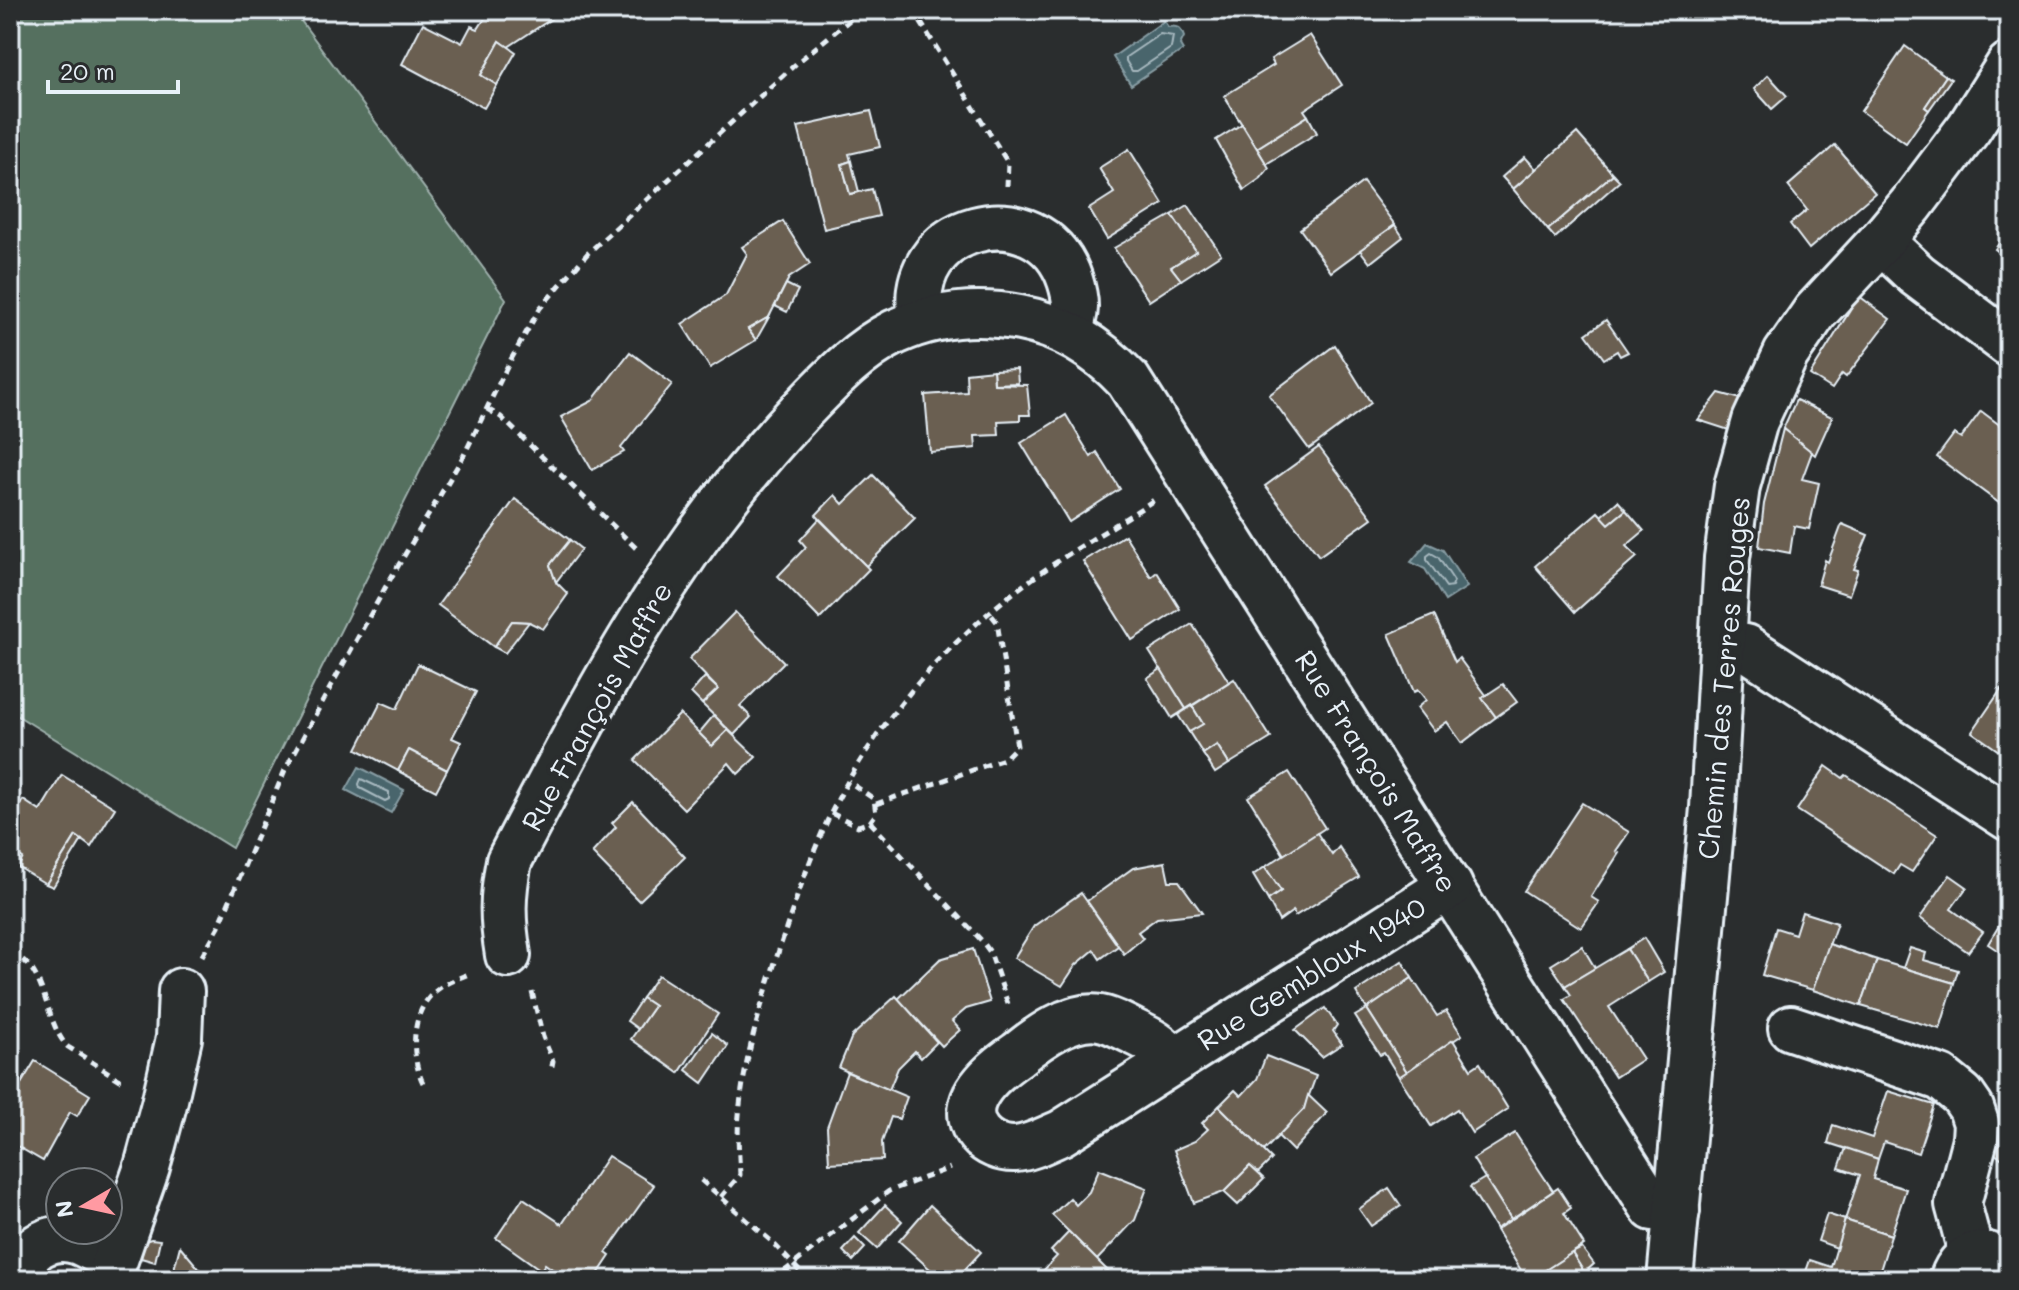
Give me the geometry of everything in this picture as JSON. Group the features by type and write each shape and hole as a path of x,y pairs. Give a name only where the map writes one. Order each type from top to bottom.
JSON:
{"street":[{"name":"Chemin des Terres Rouges","path":"1670,1280 1713,808 1727,558 1737,486 1755,421 1793,344 1815,312 1881,241 1969,128 2009,65"},
{"path":"922,321 917,302 922,275 935,254 953,238 980,228 1005,226 1030,233 1049,246 1064,264 1076,314 1068,333"},
{"path":"1881,241 1917,275 2009,344"},
{"name":"Rue François Maffre","path":"508,955 502,922 502,894 509,861 621,651 670,574 767,447 820,392 874,344 922,321 960,314 998,313 1033,320 1090,345 1128,380 1653,1208 1677,1211"},
{"path":"1723,644 1745,647 2009,818"},
{"name":"Rue Gembloux 1940","path":"1173,1060 1160,1044 1100,1018 1067,1023 1005,1063 981,1088 973,1100 971,1114 975,1129 996,1147 1014,1149 1061,1133 1450,886"},
{"path":"16,1280 24,1259 42,1242 74,1240 98,1254 111,1269 128,1229 164,1104 179,1038 181,991"},
{"path":"1791,1028 1941,1078 1962,1095 1976,1123 1975,1139 1958,1204 1978,1267"}],"path":[{"path":"181,991 219,926 285,770 385,588 464,455 540,308 588,253 799,61 862,10"},
{"path":"913,10 1008,163 1005,226"},
{"path":"487,409 501,417 640,552 670,574"},
{"path":"721,1197 740,1175 738,1117 747,1058 764,998 800,889 831,813 848,781 911,692 989,612 1019,588 1190,477"},
{"path":"876,804 1004,759 1017,746 997,622 989,612"},
{"path":"831,813 858,826 870,822 876,814 876,804 870,795 848,781"},
{"path":"870,822 982,941 990,952 1013,1017 1032,1043"},
{"path":"10,954 27,962 36,975 60,1039 137,1090"},
{"path":"423,1083 417,1069 415,1050 416,1028 422,1009 436,990 508,955 536,997 538,1018 553,1061 551,1071"},
{"path":"773,1280 870,1203 889,1191 955,1166 984,1139"},
{"path":"701,1180 808,1280"}],"green space":[{"path":"10,10 293,10 506,299 232,848 10,711"}],"water":[{"path":"1164,21 1168,27 1182,31 1184,37 1180,45 1183,50 1131,85 1113,57"},
{"path":"1427,543 1443,550 1467,587 1445,601 1425,569 1411,562"},
{"path":"359,767 404,790 391,813 346,790"}],"building":[{"path":"484,10 545,10 551,19 508,47 500,41 481,75 497,85 484,108 402,64 423,23 462,43 471,26 478,29 487,15"},
{"path":"1310,35 1342,85 1304,110 1308,116 1257,148 1224,96 1274,65 1271,59"},
{"path":"500,41 516,52 497,85 481,75"},
{"path":"1905,46 1946,76 1925,107 1929,110 1906,143 1861,111"},
{"path":"1768,75 1787,96 1772,109 1754,89"},
{"path":"1946,76 1951,79 1929,110 1925,107"},
{"path":"871,111 880,147 849,154 851,161 842,164 850,194 872,189 879,216 824,229 798,127"},
{"path":"1308,116 1317,133 1266,164 1257,148"},
{"path":"1242,124 1269,168 1244,190 1216,140"},
{"path":"1577,133 1613,174 1548,230 1513,189"},
{"path":"1835,145 1875,193 1809,249 1790,224 1807,210 1788,186"},
{"path":"1129,149 1163,204 1107,239 1089,209 1114,193 1099,168"},
{"path":"1525,157 1536,169 1513,189 1502,177"},
{"path":"851,161 859,192 850,194 842,164"},
{"path":"1613,174 1620,181 1555,238 1548,230"},
{"path":"1363,182 1395,225 1331,272 1300,229"},
{"path":"1188,205 1221,254 1181,280 1171,267 1196,251 1172,215"},
{"path":"1172,215 1196,251 1171,267 1181,280 1149,301 1114,248"},
{"path":"783,221 810,264 789,278 769,317 748,329 756,340 710,368 682,324 726,295 747,254 742,247"},
{"path":"1395,225 1403,237 1370,263 1360,250"},
{"path":"2009,229 2009,260 1995,249"},
{"path":"786,284 798,290 787,312 775,306"},
{"path":"1859,296 1890,319 1846,377 1842,374 1832,389 1810,375"},
{"path":"769,317 756,340 748,329"},
{"path":"1606,320 1628,352 1620,356 1617,351 1604,359 1586,334"},
{"path":"1335,345 1371,403 1309,449 1269,395"},
{"path":"630,352 672,384 621,448 624,452 592,470 561,417 592,401"},
{"path":"1017,369 1018,383 994,384 993,370"},
{"path":"993,370 994,384 1027,385 1030,415 1020,415 1020,420 998,421 999,435 975,436 976,448 930,452 925,395 967,392 966,373"},
{"path":"1719,393 1741,399 1732,431 1698,420"},
{"path":"1796,400 1832,417 1815,455 1783,429"},
{"path":"1981,411 2009,432 2007,509 1937,457 1954,434 1961,438"},
{"path":"1066,415 1091,457 1097,452 1120,489 1069,522 1021,443"},
{"path":"1783,429 1812,452 1802,479 1819,483 1809,529 1794,526 1790,553 1759,547 1764,504"},
{"path":"1319,447 1372,518 1319,556 1265,486"},
{"path":"873,475 915,518 866,566 816,515 835,495 843,504"},
{"path":"515,499 570,540 550,565 556,582 568,594 543,629 529,622 512,621 494,647 438,605"},
{"path":"1618,501 1626,510 1609,524 1601,516"},
{"path":"1626,510 1644,531 1626,546 1637,557 1575,612 1535,566 1598,512 1609,524"},
{"path":"819,519 869,569 820,619 778,576 806,547 800,540"},
{"path":"1842,524 1868,535 1854,569 1858,570 1849,595 1818,585 1825,560 1828,562"},
{"path":"1125,535 1151,577 1157,572 1180,609 1132,640 1083,561"},
{"path":"570,540 581,549 556,582 550,565"},
{"path":"735,612 784,662 740,706 751,717 734,735 702,704 718,689 689,659"},
{"path":"1434,615 1455,662 1459,658 1486,695 1482,698 1496,717 1462,743 1447,722 1434,731 1417,708 1426,700 1418,690 1414,692 1389,634"},
{"path":"512,621 529,622 505,653 494,647"},
{"path":"1192,624 1229,682 1186,709 1149,651"},
{"path":"418,664 476,692 452,738 461,742 447,770 409,750 398,771 357,749 381,702 397,709"},
{"path":"1161,669 1186,709 1172,718 1147,678"},
{"path":"705,677 718,689 702,704 691,693"},
{"path":"2009,678 2009,758 1972,732"},
{"path":"1234,679 1271,738 1229,764 1217,745 1203,754 1189,732 1203,724 1192,706"},
{"path":"1503,684 1517,702 1496,717 1482,698"},
{"path":"1192,706 1203,724 1189,732 1178,715"},
{"path":"680,714 712,746 728,730 756,757 738,774 729,763 684,809 635,760"},
{"path":"714,715 728,730 712,746 699,733"},
{"path":"1217,745 1229,764 1215,773 1203,754"},
{"path":"409,750 447,770 436,791 398,771"},
{"path":"1826,766 1843,778 1846,775 1937,835 1912,872 1900,865 1894,874 1797,810"},
{"path":"1289,772 1325,828 1284,855 1248,797"},
{"path":"62,775 115,808 91,847 76,836 46,884 18,867 23,858 10,850 10,820 23,800 40,811"},
{"path":"633,802 685,857 639,901 592,853 616,827 612,823"},
{"path":"1582,803 1629,832 1591,897 1599,902 1581,928 1524,891"},
{"path":"1317,833 1332,855 1339,847 1359,877 1295,916 1293,911 1279,921 1268,900 1281,891 1265,867"},
{"path":"76,836 82,840 53,887 46,884"},
{"path":"1165,862 1169,881 1179,881 1202,913 1157,918 1138,932 1143,938 1124,954 1087,901 1133,868"},
{"path":"1265,867 1281,891 1268,900 1253,875"},
{"path":"1950,875 1967,887 1951,909 1983,932 1968,952 1920,918"},
{"path":"1081,893 1118,946 1100,959 1094,950 1076,965 1062,986 1014,958 1034,926"},
{"path":"2009,909 2009,958 1988,944"},
{"path":"1802,912 1837,923 1813,990 1762,975 1776,928 1795,934"},
{"path":"1644,938 1664,972 1648,982 1627,949"},
{"path":"1829,944 1877,960 1861,1006 1813,990"},
{"path":"1582,946 1595,968 1565,986 1551,965"},
{"path":"1910,948 1926,953 1924,960 1958,970 1954,983 1903,968"},
{"path":"973,949 990,1002 966,1009 952,1021 960,1030 942,1046 898,999 940,959"},
{"path":"1627,949 1648,982 1609,1007 1643,1059 1615,1077 1564,999 1571,995 1565,986"},
{"path":"1877,960 1954,983 1940,1029 1861,1006"},
{"path":"1402,961 1412,978 1367,1009 1356,992"},
{"path":"658,975 718,1014 679,1073 631,1039 654,1006 642,998"},
{"path":"1412,978 1437,1016 1446,1011 1462,1035 1407,1072 1367,1009"},
{"path":"896,996 937,1042 921,1058 915,1051 898,1068 889,1090 839,1068 852,1036"},
{"path":"642,998 654,1006 638,1029 627,1021"},
{"path":"1325,1008 1337,1025 1333,1031 1342,1044 1322,1057 1295,1030"},
{"path":"1367,1009 1407,1072 1399,1077 1384,1053 1380,1055 1355,1016"},
{"path":"712,1033 728,1046 703,1083 686,1070"},
{"path":"1453,1040 1471,1069 1480,1063 1508,1109 1472,1133 1457,1109 1431,1126 1399,1077"},
{"path":"1266,1056 1316,1076 1304,1109 1264,1151 1219,1106 1235,1090 1241,1096 1257,1079"},
{"path":"35,1061 90,1095 77,1116 70,1112 43,1161 10,1142 10,1102"},
{"path":"847,1072 907,1097 899,1119 891,1117 882,1142 883,1160 829,1163 827,1127"},
{"path":"1888,1091 1934,1105 1918,1153 1884,1142 1878,1159 1828,1143 1833,1125 1872,1138"},
{"path":"1308,1095 1327,1113 1293,1151 1278,1136 1304,1109"},
{"path":"1219,1106 1272,1159 1258,1173 1250,1166 1224,1192 1194,1203 1174,1150 1195,1141 1208,1129 1202,1123"},
{"path":"2009,1112 2009,1163 1987,1149"},
{"path":"1515,1133 1553,1191 1511,1219 1473,1159"},
{"path":"1846,1148 1878,1159 1873,1179 1906,1189 1891,1235 1845,1220 1860,1175 1839,1168"},
{"path":"608,1156 654,1185 606,1253 610,1256 594,1280 568,1280 545,1264 541,1270 496,1238 523,1198 562,1224"},
{"path":"1250,1166 1264,1179 1238,1205 1224,1192"},
{"path":"1099,1169 1147,1188 1135,1220 1097,1260 1052,1215 1070,1198 1076,1205 1089,1192"},
{"path":"1485,1178 1511,1219 1496,1229 1470,1187"},
{"path":"1389,1188 1401,1206 1371,1226 1359,1209"},
{"path":"1558,1188 1571,1208 1564,1213 1584,1245 1527,1280 1496,1230"},
{"path":"885,1205 902,1221 877,1249 859,1233"},
{"path":"930,1205 981,1252 955,1280 942,1280 899,1241"},
{"path":"1827,1214 1845,1220 1837,1248 1818,1241"},
{"path":"1845,1220 1891,1235 1877,1280 1842,1271 1839,1280 1804,1277 1810,1260 1831,1267"},
{"path":"1069,1232 1113,1276 1109,1280 1021,1280 1020,1277 1043,1271 1057,1256 1051,1251"},
{"path":"855,1238 865,1248 853,1261 843,1251"},
{"path":"160,1240 155,1262 141,1258 145,1241"},
{"path":"180,1246 201,1271 195,1276 173,1273"},
{"path":"1582,1248 1594,1264 1584,1273 1572,1253"},
{"path":"1572,1253 1589,1280 1533,1278"}]}
